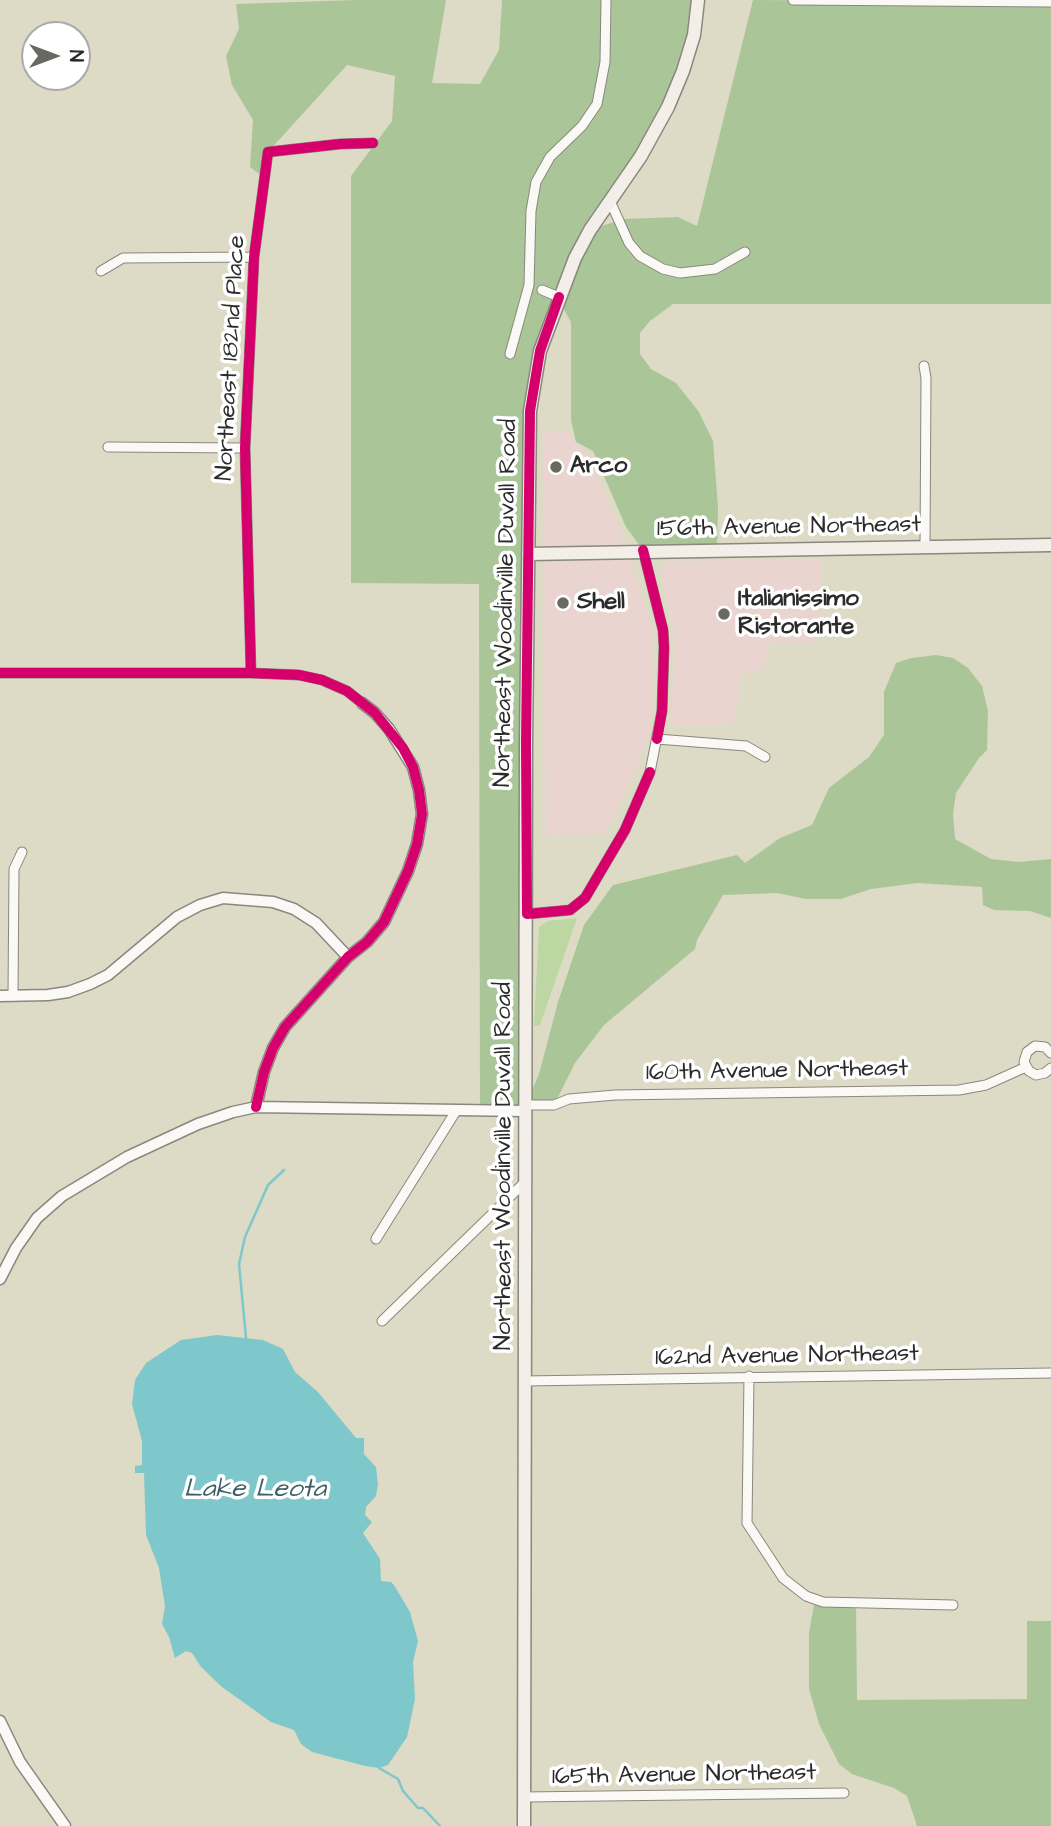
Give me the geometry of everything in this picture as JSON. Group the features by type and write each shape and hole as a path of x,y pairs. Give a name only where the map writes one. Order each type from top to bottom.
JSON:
{"main road":[{"name":"Northeast Woodinville Duvall Road","path":"524,1826 530,411 540,351 559,297 575,258 641,156 668,107 694,35 698,0"},
{"name":"156th Avenue Northeast","path":"528,554 1051,545"}],"street":[{"path":"510,354 536,287 531,211 536,182 550,158 582,126 597,104 605,62 606,0"},
{"path":"793,0 1051,2"},
{"name":"Northeast 182nd Place","path":"251,673 245,448 254,257 268,152 340,144 373,144"},
{"path":"610,201 629,243 640,256 663,269 680,273 715,269 746,252"},
{"path":"101,271 123,258 254,257"},
{"path":"536,287 559,297"},
{"path":"924,366 925,547"},
{"path":"108,447 245,448"},
{"path":"527,914 569,910 585,898 625,830 642,793 662,711 664,647 663,630 643,550"},
{"path":"0,673 299,675 322,680 347,691 375,713 408,758 419,790 422,814 411,862 384,922 368,942 348,957 285,1027 264,1072 256,1107"},
{"path":"657,739 746,746 765,757"},
{"path":"13,996 14,869 22,852"},
{"path":"0,996 48,995 68,992 90,984 108,975 177,917 200,905 223,898 274,902 294,909 316,923 348,957"},
{"name":"160th Avenue Northeast","path":"1051,1053 1040,1046 1030,1049 1025,1057 1026,1067 1037,1075 1051,1068"},
{"name":"160th Avenue Northeast","path":"0,1279 16,1248 37,1218 62,1195 127,1157 198,1124 256,1107 456,1111 526,1108 554,1105 569,1099 615,1095 959,1090 986,1085 1026,1067"},
{"path":"376,1239 456,1111"},
{"path":"382,1321 526,1182"},
{"name":"162nd Avenue Northeast","path":"524,1381 1051,1373"},
{"path":"749,1376 747,1523 783,1578 806,1595 823,1602 953,1605"},
{"path":"0,1721 20,1762 65,1826"},
{"name":"165th Avenue Northeast","path":"524,1797 844,1793"}],"shaded area":[{"path":"551,431 569,432 573,440 586,452 619,527 654,632 654,698 648,739 617,812 604,834 545,835 543,434"},
{"path":"822,559 818,642 767,643 766,667 739,676 739,701 731,724 673,726 671,721 675,644 661,575 665,564 670,561"}],"green space":[{"path":"446,0 432,83 480,84 499,50 502,0 698,0 668,107 592,229 624,219 678,217 697,226 753,0 1051,2 1051,304 673,304 650,321 640,333 640,354 651,369 676,383 699,412 713,441 718,507 717,548 643,550 626,527 593,451 576,442 571,420 571,322 557,297 533,384 527,1102 539,1074 558,1002 584,925 613,885 737,855 745,863 780,838 812,825 829,788 869,757 884,735 884,692 896,663 936,655 953,658 968,668 982,686 988,711 987,750 956,793 953,814 955,839 991,859 1019,862 1051,859 1051,918 1030,911 994,910 983,905 982,887 918,883 871,889 841,899 806,899 777,893 723,895 697,940 695,949 604,1025 575,1063 557,1099 526,1105 480,1107 479,584 351,583 351,176 392,121 395,76 347,65 268,152 262,176 250,167 253,120 232,85 226,56 239,29 236,4"},
{"path":"577,918 540,1025 534,1026 539,927 548,921"},
{"path":"815,1599 856,1602 857,1700 1027,1699 1027,1621 1051,1621 1051,1826 917,1826 907,1796 894,1788 852,1774 839,1764 819,1724 809,1689 809,1633"}],"water":[{"name":"Lake Leota","path":"217,1335 263,1340 283,1349 295,1372 318,1392 356,1438 364,1438 364,1454 376,1467 376,1496 366,1507 365,1515 372,1522 363,1533 380,1559 381,1581 394,1585 410,1612 418,1641 413,1662 415,1699 407,1737 388,1765 379,1768 365,1766 312,1752 301,1744 294,1730 271,1722 222,1687 201,1667 192,1653 186,1651 175,1658 162,1624 165,1606 159,1568 146,1535 144,1473 135,1473 135,1466 142,1465 142,1441 132,1404 135,1380 146,1363 181,1340"}],"waterway":[{"path":"246,1338 239,1264 245,1237 268,1185 284,1170"},
{"path":"379,1768 398,1779 403,1791 418,1808 423,1808 440,1826"}],"cycle path":[{"path":"251,673 245,448 254,257 268,152 373,143"},
{"path":"559,297 540,351 530,411 527,914 570,910 585,898 625,830 650,772"},
{"path":"643,550 663,630 662,711 657,739"},
{"path":"0,673 299,675 322,680 347,691 375,713 403,748 413,767 422,814 417,844 408,871 384,922 367,942 348,957 285,1027 264,1072 256,1107"}],"place":[{"name":"Arco","path":"556,467"},
{"name":"Shell","path":"563,603"},
{"name":"Italianissimo Ristorante","path":"724,614"}]}
